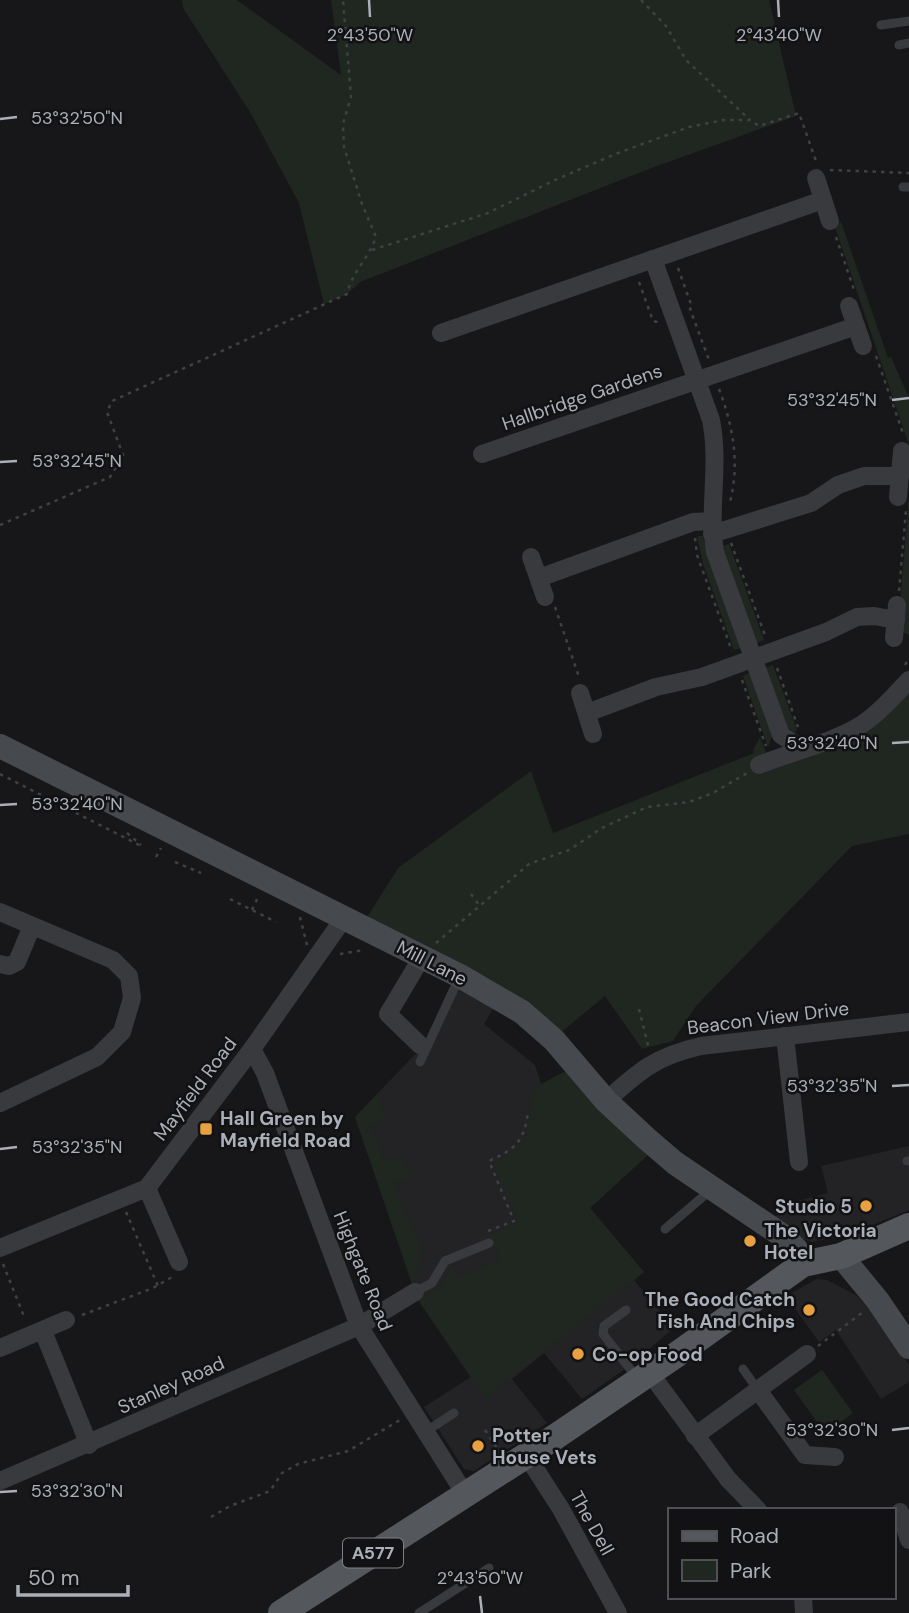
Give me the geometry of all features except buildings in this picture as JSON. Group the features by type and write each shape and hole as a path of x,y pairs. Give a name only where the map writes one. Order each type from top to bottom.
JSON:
{"main road":[{"name":"A577","path":"281,1613 527,1456 803,1264 841,1256 909,1226"}],"street":[{"path":"816,178 830,221"},
{"path":"441,333 823,200"},
{"path":"653,259 711,420 716,444 715,552 781,735 802,748"},
{"path":"852,301 856,326 869,349"},
{"name":"Hallbridge Gardens","path":"482,454 856,326"},
{"path":"902,500 900,476 903,444"},
{"path":"539,578 694,522 716,529 811,503 838,485 864,476 900,476"},
{"path":"531,557 545,597"},
{"path":"587,713 656,687 702,677 753,659 827,632 857,617 874,616 896,621"},
{"path":"759,765 829,740 860,725 909,680"},
{"path":"580,693 593,734"},
{"name":"Mill Lane","path":"0,746 460,976 510,1004 542,1028 607,1101 675,1163 783,1236 796,1249 803,1264"},
{"path":"0,912 113,960 129,976 132,998 122,1032 97,1057 0,1103"},
{"name":"Mayfield Road","path":"1,1245 147,1188 252,1049 344,918"},
{"path":"0,964 9,966 17,962 32,926"},
{"path":"420,1054 383,1010 422,957"},
{"name":"Beacon View Drive","path":"607,1101 639,1072 678,1051 909,1022"},
{"path":"785,1036 799,1161"},
{"name":"Highgate Road","path":"252,1049 265,1073 359,1326 465,1494"},
{"path":"147,1188 179,1262"},
{"path":"841,1256 878,1301 909,1347"},
{"name":"Stanley Road","path":"0,1481 89,1445 359,1326 415,1292"},
{"path":"0,1348 66,1320"},
{"path":"37,1333 89,1445"},
{"path":"695,1436 758,1390 803,1363"},
{"path":"644,1377 728,1479 756,1508"},
{"path":"758,1390 805,1455 835,1457"},
{"name":"The Dell","path":"527,1456 561,1509 618,1613"},
{"path":"901,1511 909,1540"}],"lane":[{"path":"881,25 909,21"},
{"path":"420,1054 460,976"},
{"path":"665,1229 713,1188"},
{"path":"415,1292 432,1283 445,1261 489,1243"},
{"path":"626,1310 604,1326 603,1334 644,1377"},
{"path":"743,1369 758,1390"},
{"path":"425,1432 454,1413"},
{"path":"419,1613 489,1568"}],"path":[{"path":"0,525 110,477 123,455 107,412 112,401 346,294 350,279 372,250 376,237 362,204 344,147 343,124 351,97 343,0"},
{"path":"641,0 666,26 686,60 750,120 759,126 799,113 819,169 909,173"},
{"path":"372,250 488,213 569,173 689,127 724,120 750,120"},
{"path":"830,221 852,301"},
{"path":"869,349 903,444"},
{"path":"896,621 902,500"},
{"path":"716,529 771,652"},
{"path":"545,597 552,597 582,688 580,693"},
{"path":"422,957 529,864 569,850 601,828 647,807 690,802 713,793 759,765"},
{"path":"1,774 143,847"},
{"path":"175,862 201,873"},
{"path":"471,894 479,905"},
{"path":"230,899 276,922"},
{"path":"297,907 312,961 395,944"},
{"path":"639,1009 648,1046 655,1061"},
{"path":"484,1233 514,1221 489,1161 506,1154 522,1137 528,1111"},
{"path":"121,1200 158,1286"},
{"path":"1,1245 37,1333"},
{"path":"66,1320 158,1286 175,1275 179,1262"},
{"path":"803,1363 878,1301"},
{"path":"211,1517 230,1506 270,1491 282,1473 298,1464 348,1451 412,1413"}],"shaded area":[{"path":"452,985 496,1004 484,1024 535,1065 541,1084 570,1069 649,1154 590,1208 644,1272 634,1280 674,1328 625,1369 582,1399 544,1353 512,1379 547,1423 474,1471 464,1469 424,1407 471,1377 418,1300 355,1117 423,1046"},
{"path":"909,1146 909,1210 848,1235 812,1242 801,1238 773,1219 790,1203 828,1193 821,1166"},
{"path":"817,1279 827,1280 856,1295 883,1324 909,1365 909,1382 881,1399 836,1330 819,1342 786,1296"}],"green space":[{"path":"182,0 237,0 341,75 331,0 769,0 796,116 649,169 360,282 347,294 324,304 299,203 250,112 183,8"},
{"path":"841,222 888,358 891,357 909,398 909,445 834,224"},
{"path":"909,497 909,635 899,631 899,615"},
{"path":"697,536 703,536 709,562 741,648 734,650 703,564"},
{"path":"729,544 764,640 757,643 722,546"},
{"path":"773,665 797,730 794,733 787,727 765,668"},
{"path":"750,673 772,737 768,747 743,676"},
{"path":"909,692 909,834 852,846 696,1006 673,1041 642,1049 605,996 559,1034 364,922 398,868 531,771 553,833 754,753 760,737 766,752 757,759 762,771"},
{"path":"570,1069 649,1154 590,1208 644,1272 485,1398 418,1300 441,1286 451,1267 456,1279 500,1259 489,1234 518,1222 493,1163 515,1150 526,1135 531,1093 541,1084"},
{"path":"377,1094 384,1113 381,1122 370,1127 385,1162 402,1155 411,1176 394,1183 422,1251 413,1287 355,1117"},
{"path":"822,1370 853,1413 825,1433 794,1390"}],"place":[{"name":"Hall Green by Mayfield Road","path":"206,1129"},
{"name":"Studio 5","path":"866,1206"},
{"name":"The Victoria Hotel","path":"750,1241"},
{"name":"The Good Catch Fish And Chips","path":"809,1310"},
{"name":"Co-op Food","path":"578,1354"},
{"name":"Potter House Vets","path":"478,1446"}]}
